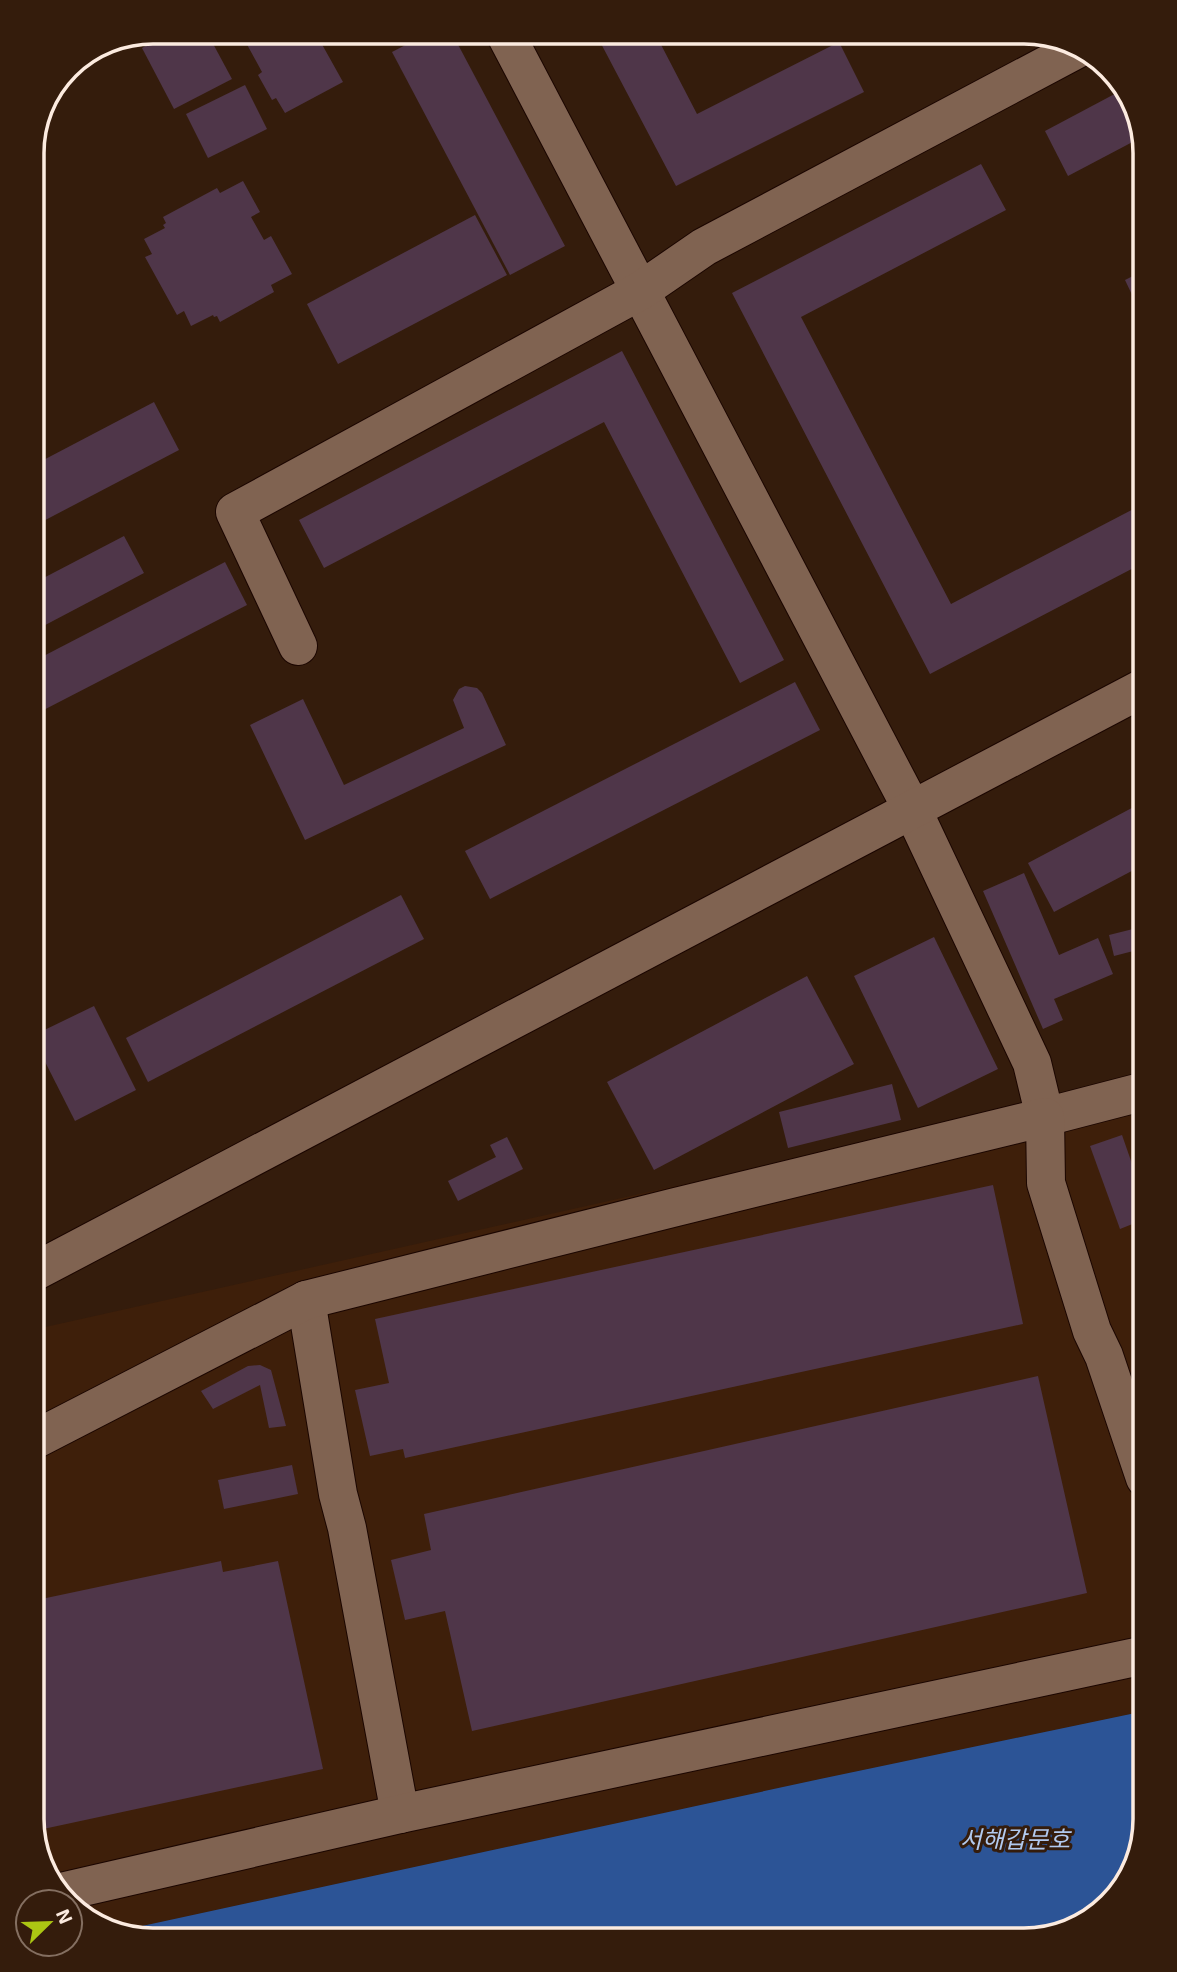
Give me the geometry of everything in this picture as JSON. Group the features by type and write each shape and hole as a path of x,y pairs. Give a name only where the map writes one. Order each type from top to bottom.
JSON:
{"street":[{"path":"511,44 913,811 1032,1063 1045,1117 1046,1183 1092,1331 1104,1356 1133,1440"},
{"path":"298,646 235,512 640,291 704,247 1068,54"},
{"path":"44,1267 1133,695"},
{"path":"44,1435 306,1300 1133,1094"},
{"path":"306,1300 338,1494 347,1528 400,1814"},
{"path":"78,1888 400,1814 1133,1658"}],"shaded area":[{"path":"1133,1084 1133,1714 138,1927 118,1922 92,1910 84,1903 84,1888 69,1888 50,1854 44,1819 44,1327"}],"water":[{"name":"서해갑문호","path":"1133,1714 1133,1819 1131,1841 1122,1867 1106,1891 1085,1910 1046,1926 138,1927"}],"building":[{"path":"153,44 213,44 232,79 174,109 142,48"},
{"path":"247,44 322,44 343,82 285,113 276,98 272,100 258,75 262,72"},
{"path":"407,44 458,44 565,246 510,275 392,52"},
{"path":"601,44 661,44 697,114 835,44 840,44 864,92 676,186"},
{"path":"245,85 267,129 208,158 186,114"},
{"path":"1116,93 1127,118 1132,142 1068,176 1045,131"},
{"path":"981,164 1006,210 801,317 951,604 1133,509 1133,568 930,674 732,293"},
{"path":"243,181 260,212 251,217 264,240 271,236 292,274 271,285 274,292 220,322 217,316 213,315 191,326 184,311 177,315 145,257 152,254 144,239 165,228 163,217 217,188 220,193"},
{"path":"475,215 507,275 338,364 307,304"},
{"path":"1133,276 1133,297 1125,280"},
{"path":"622,351 784,660 740,683 604,422 324,568 299,520"},
{"path":"154,402 179,450 44,521 44,460"},
{"path":"124,536 144,573 44,626 44,578"},
{"path":"225,562 247,605 44,710 44,656"},
{"path":"795,682 820,730 490,899 465,851"},
{"path":"465,686 477,688 482,693 506,745 305,840 250,725 303,699 344,785 464,728 453,700 459,689"},
{"path":"1133,807 1133,870 1054,912 1028,863"},
{"path":"1024,873 1059,955 1098,938 1113,974 1054,999 1063,1020 1043,1029 983,891"},
{"path":"401,895 424,939 148,1082 126,1038"},
{"path":"1133,929 1133,951 1114,956 1109,935"},
{"path":"934,937 998,1069 918,1108 854,976"},
{"path":"807,976 854,1064 654,1170 607,1082"},
{"path":"94,1006 136,1090 75,1121 44,1060 44,1030"},
{"path":"892,1084 901,1120 788,1148 779,1112"},
{"path":"1122,1135 1133,1167 1133,1224 1120,1229 1090,1146"},
{"path":"507,1137 523,1169 458,1201 448,1181 496,1157 490,1145"},
{"path":"993,1185 1023,1324 405,1458 403,1449 370,1456 355,1390 389,1383 375,1319"},
{"path":"260,1365 271,1370 286,1426 269,1428 260,1385 213,1409 201,1391 248,1366"},
{"path":"1038,1376 1087,1593 472,1731 445,1611 405,1620 391,1560 431,1550 424,1514"},
{"path":"292,1465 298,1494 224,1509 218,1480"},
{"path":"221,1561 223,1572 278,1561 323,1769 45,1829 44,1598"}]}
